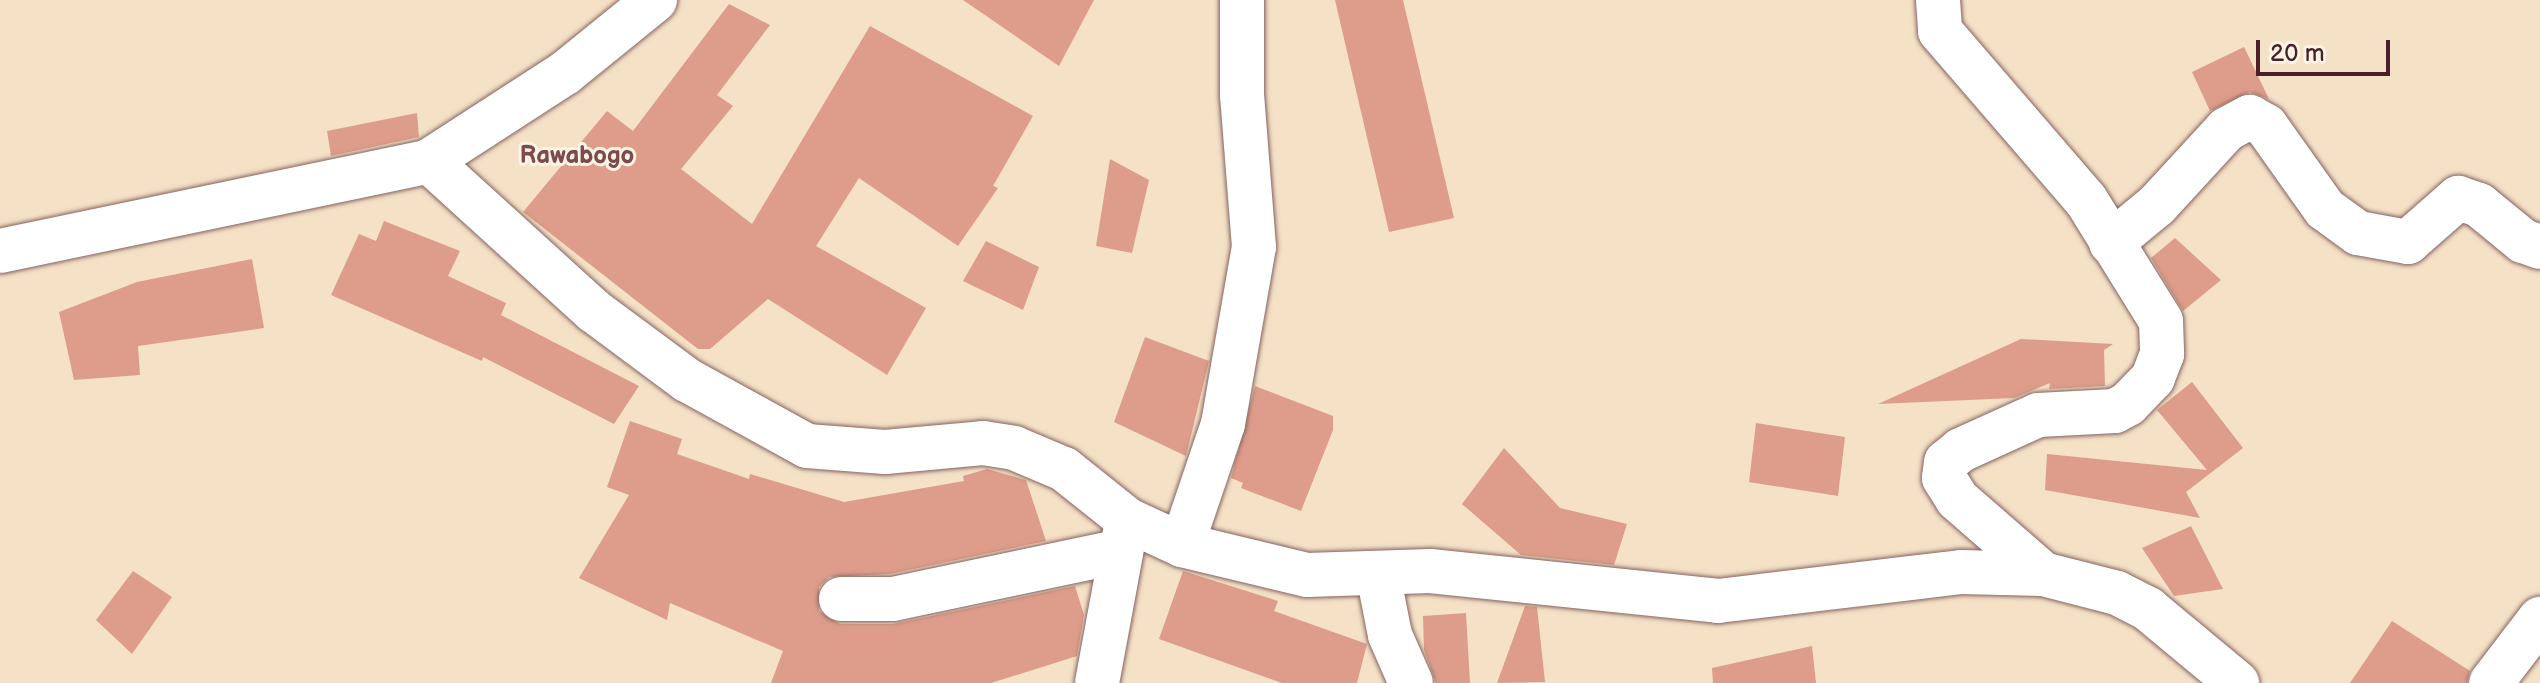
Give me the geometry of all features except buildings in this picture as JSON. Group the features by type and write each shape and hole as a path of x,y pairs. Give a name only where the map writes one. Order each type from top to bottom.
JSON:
{"street":[{"path":"0,251 429,161 565,73 655,0"},
{"path":"1182,545 1223,424 1254,247 1242,96 1242,0"},
{"path":"1938,0 1940,31 2086,200 2161,321 2162,354 2141,394 2115,411 2038,415 1961,450 1946,462 1944,478 1957,499 2043,574"},
{"path":"2111,243 2157,205 2227,129 2254,117 2266,126 2325,209 2358,233 2408,242 2458,198 2479,205 2523,241 2540,247"},
{"path":"429,161 594,311 687,380 773,431 807,446 835,450 885,452 983,443 1014,448 1064,469 1124,536"},
{"path":"1097,683 1124,536"},
{"path":"841,599 893,599 1124,536 1182,545 1278,572 1378,574 1430,571 1718,601 1961,572 2043,574 2089,583 2148,609 2237,683"},
{"path":"1378,574 1390,635 1411,683"},
{"path":"2491,683 2540,619"}],"district":[{"name":"Rawabogo","path":"577,156"}]}
